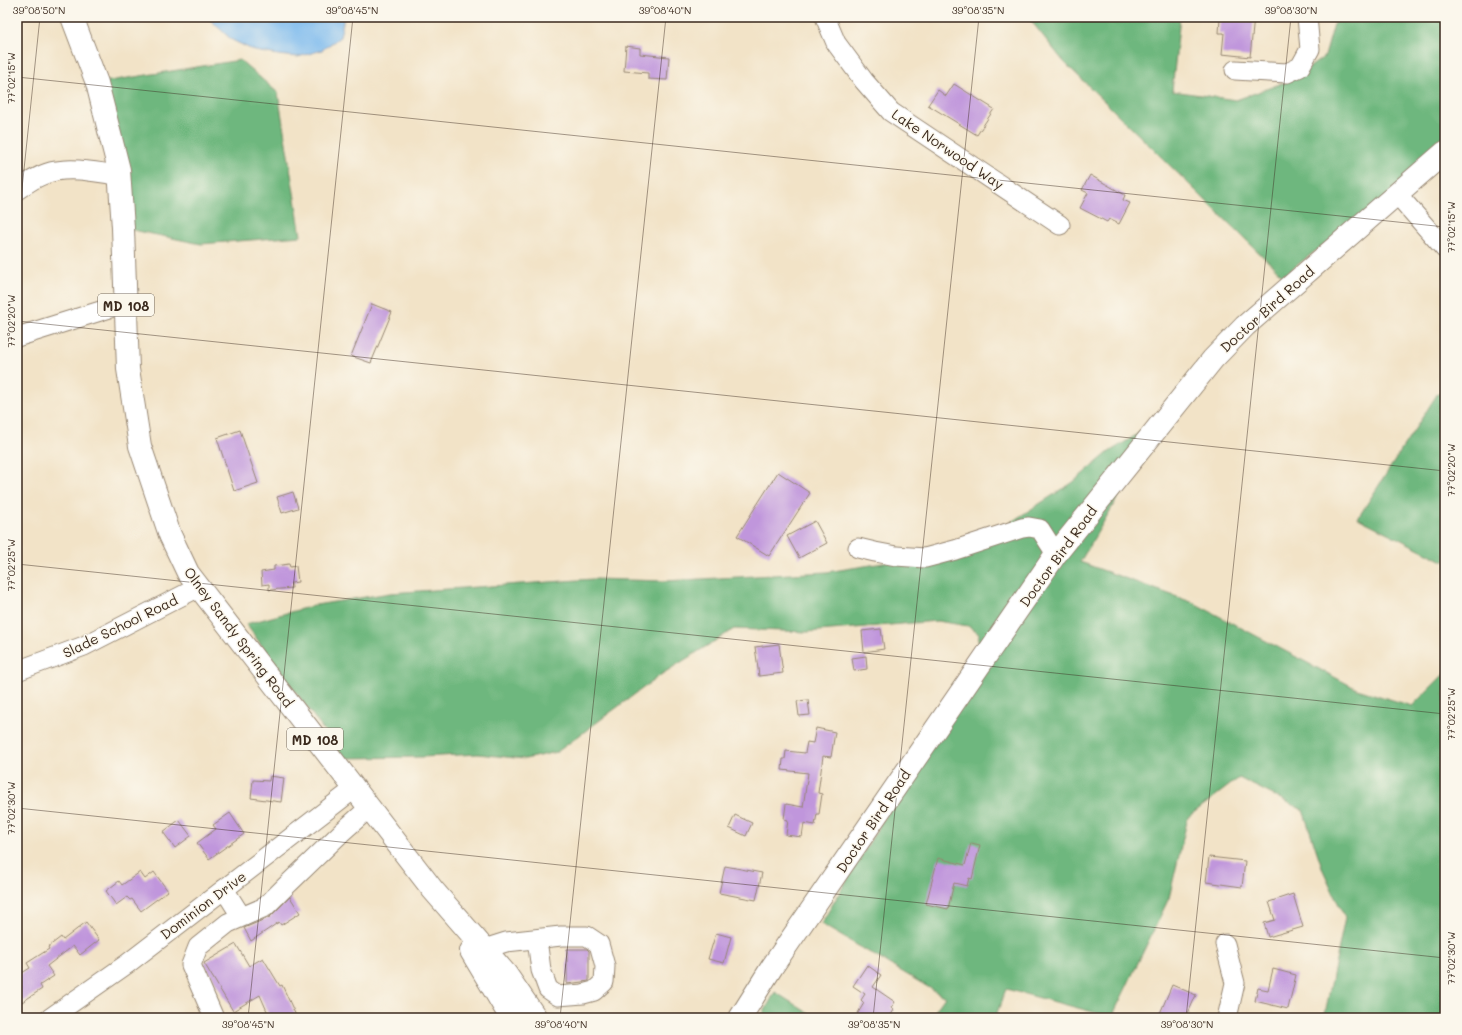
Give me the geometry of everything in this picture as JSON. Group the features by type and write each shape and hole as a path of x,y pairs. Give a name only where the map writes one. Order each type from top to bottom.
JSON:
{"main road":[{"name":"Olney Sandy Spring Road","path":"72,17 97,83 119,175 128,369 140,446 170,534 188,572 199,587 432,890 506,974 536,1018"},
{"name":"Doctor Bird Road","path":"740,1018 772,967 1056,554 1212,359 1245,326 1445,152"},
{"name":"Olney Sandy Spring Road","path":"432,890 492,984 506,1016"}],"street":[{"name":"Lake Norwood Way","path":"825,17 836,43 864,81 891,112 1060,224"},
{"path":"1235,70 1286,73 1300,67 1310,49 1307,17"},
{"path":"17,190 35,178 56,171 84,171 119,175"},
{"path":"1397,194 1445,249"},
{"path":"17,337 126,304"},
{"path":"858,548 896,556 925,558 1029,527 1040,529 1056,554"},
{"name":"Slade School Road","path":"17,671 84,646 199,587"},
{"name":"Dominion Drive","path":"50,1018 127,964 354,789"},
{"path":"214,1018 191,965 198,947 228,923 241,916 265,908 342,832 369,808"},
{"path":"224,889 241,916"},
{"path":"484,949 506,942 537,939"},
{"path":"1225,944 1235,982 1227,1018"}],"green space":[{"path":"1028,17 1180,17 1172,91 1236,100 1294,79 1325,56 1336,17 1445,17 1445,152 1283,276 1064,62"},
{"path":"240,60 278,93 301,236 201,244 123,228 97,83"},
{"path":"1438,393 1445,395 1445,562 1358,518"},
{"path":"1165,417 1080,562 1194,603 1357,689 1412,706 1445,673 1445,1018 1324,1018 1345,918 1323,870 1303,810 1239,778 1188,817 1169,898 1112,1017 1006,989 995,1018 930,1018 945,997 821,924 945,715 975,674 979,634 968,626 937,621 807,632 734,629 662,674 557,752 525,759 478,754 422,757 344,758 246,624 316,605 390,593 593,579 665,581 827,572 940,554 1008,524 1072,483 1109,452"},
{"path":"775,992 816,1018 761,1018"}],"water":[{"path":"207,17 344,17 340,37 322,50 298,57 255,51 232,40"}],"building":[{"path":"1229,17 1254,17 1250,57 1222,54 1224,33 1219,33 1220,18 1229,19"},
{"path":"626,46 640,48 640,54 669,57 667,80 648,79 648,73 624,71"},
{"path":"954,84 994,109 977,135 928,105 938,90 946,96"},
{"path":"1090,175 1125,195 1123,200 1130,203 1119,224 1109,219 1107,222 1080,208 1088,193 1082,190"},
{"path":"372,304 392,312 371,363 351,356"},
{"path":"240,430 258,483 234,491 217,438"},
{"path":"778,472 810,493 769,556 737,536"},
{"path":"293,492 298,508 282,513 277,497"},
{"path":"815,521 827,543 799,558 787,536"},
{"path":"289,564 290,567 296,566 298,582 291,583 292,588 269,590 269,584 262,585 261,572 274,570 274,566"},
{"path":"881,629 884,649 864,652 862,631"},
{"path":"779,644 783,673 759,676 755,647"},
{"path":"866,656 867,669 854,671 852,658"},
{"path":"808,700 810,715 799,716 797,701"},
{"path":"816,728 835,732 831,757 823,756 818,793 822,794 819,814 817,814 815,825 804,823 802,837 786,835 788,820 784,819 786,804 803,807 808,773 782,770 783,759 785,759 786,751 805,753 807,742 813,743"},
{"path":"270,776 284,778 281,802 251,798 253,780 269,781"},
{"path":"230,813 244,834 209,859 197,843 216,829 213,825"},
{"path":"735,815 752,823 746,836 729,828"},
{"path":"179,820 191,836 175,848 163,832"},
{"path":"971,843 980,845 972,879 969,878 967,886 954,883 948,909 926,904 938,858 965,865"},
{"path":"1209,857 1245,861 1242,887 1206,882"},
{"path":"725,866 762,873 756,900 719,893"},
{"path":"140,872 145,879 154,872 168,891 141,911 132,899 130,900 127,897 116,905 106,891 119,881 122,885"},
{"path":"1293,894 1303,927 1268,937 1264,923 1275,920 1269,902"},
{"path":"290,897 300,913 281,925 279,922 251,941 244,928 270,917"},
{"path":"86,922 99,940 80,955 73,946 47,966 54,976 40,985 42,989 22,1002 17,994 17,976 30,968 27,963 49,949 48,947 61,937 63,940"},
{"path":"716,933 731,937 724,963 708,959"},
{"path":"236,944 249,966 263,958 280,986 282,985 297,1018 270,1018 260,995 233,1011 204,963"},
{"path":"567,949 587,949 589,951 589,981 567,984"},
{"path":"867,965 881,975 873,987 895,1002 891,1008 894,1010 889,1018 855,1018 864,1003 861,1000 865,994 853,986"},
{"path":"1273,969 1296,975 1288,1009 1255,1001 1258,988 1268,990"},
{"path":"1172,985 1196,995 1186,1018 1158,1018"}]}
